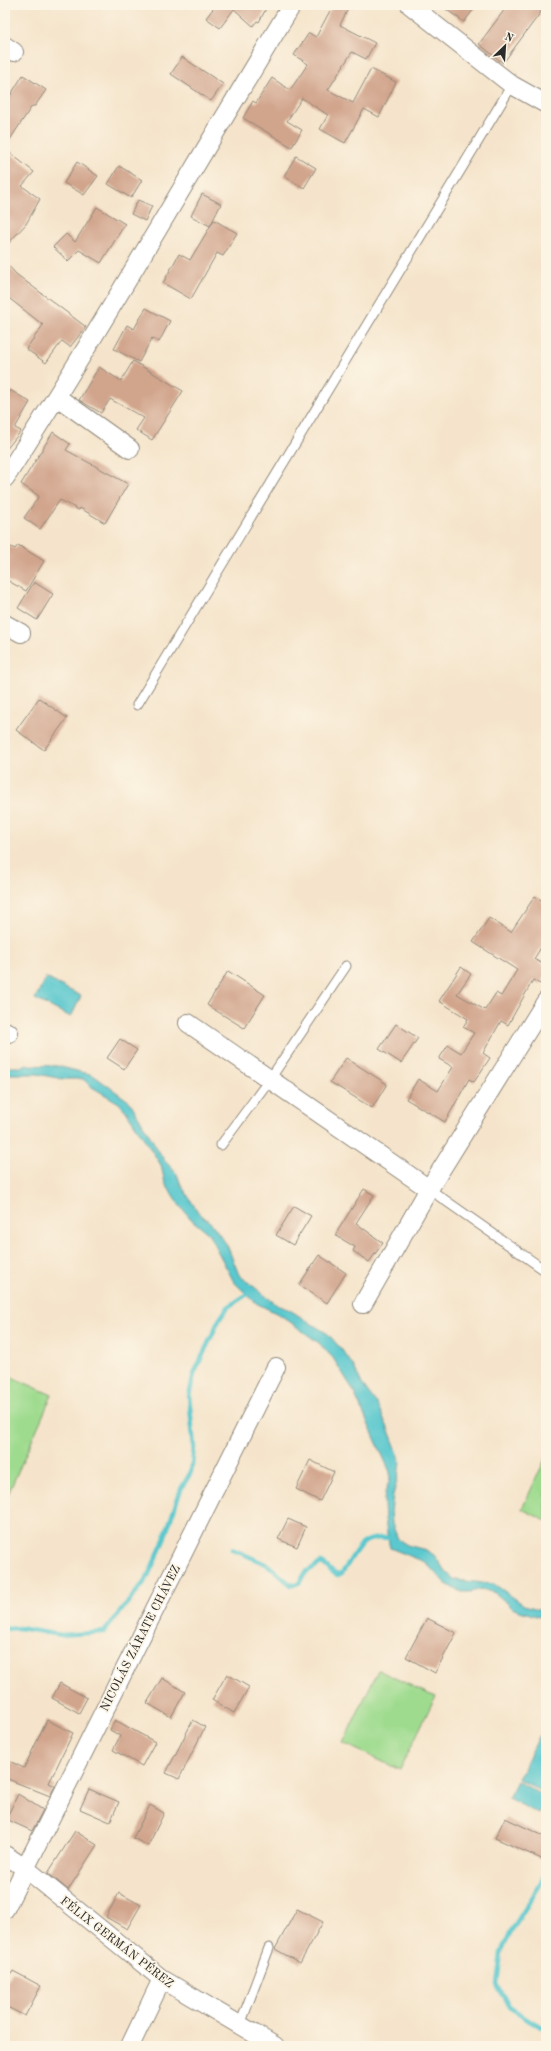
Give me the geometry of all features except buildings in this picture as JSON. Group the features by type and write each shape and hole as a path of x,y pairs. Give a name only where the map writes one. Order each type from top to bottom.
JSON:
{"street":[{"path":"5,478 57,397 206,145 292,5"},
{"path":"410,5 512,85 546,103"},
{"path":"57,397 130,449"},
{"path":"5,624 21,633"},
{"path":"363,1304 430,1189 546,1001"},
{"path":"188,1024 430,1189"},
{"name":"NICOLÁS ZÁRATE CHÁVEZ","path":"5,1909 24,1868 276,1367"},
{"name":"FÉLIX GERMÁN PÉREZ","path":"5,1855 24,1868 162,1979 276,2046"},
{"path":"130,2046 162,1979"}],"lane":[{"path":"137,705 512,85"},
{"path":"221,1145 270,1079 346,966"},
{"path":"430,1189 546,1271"},
{"path":"240,2025 269,1948"}],"green space":[{"path":"5,1374 52,1395 5,1501"},
{"path":"546,1457 546,1521 522,1509"},
{"path":"378,1670 435,1697 400,1770 343,1743"}],"water":[{"path":"46,978 81,996 71,1017 35,999"},
{"path":"27,1065 57,1066 93,1075 130,1102 164,1160 177,1174 181,1185 198,1212 212,1224 227,1245 239,1275 277,1305 288,1309 328,1334 342,1350 354,1367 362,1384 377,1404 399,1456 400,1462 398,1477 393,1495 391,1512 392,1524 398,1539 407,1545 426,1550 434,1555 446,1572 455,1580 494,1584 524,1605 546,1611 546,1619 514,1609 495,1593 482,1589 462,1592 453,1588 445,1583 425,1562 390,1548 384,1513 384,1498 390,1472 352,1388 333,1358 319,1343 282,1316 256,1303 234,1282 208,1233 192,1220 180,1206 165,1183 161,1165 126,1111 119,1103 92,1087 83,1079 63,1079 37,1074 5,1074 5,1067 21,1067"},
{"path":"540,1735 546,1738 546,1793 518,1779"},
{"path":"517,1781 546,1797 546,1801 539,1814 508,1798"}],"waterway":[{"path":"5,1629 19,1628 61,1635 104,1632 146,1580 162,1545 181,1489 191,1472 194,1448 189,1396 194,1374 219,1320 228,1307 249,1293"},
{"path":"232,1549 268,1565 291,1585 299,1583 306,1572 321,1563 333,1573 338,1575 342,1573 356,1551 365,1542 372,1539 392,1538"},
{"path":"541,2027 509,2007 497,1984 501,1953 511,1931 540,1885 546,1872"}]}
